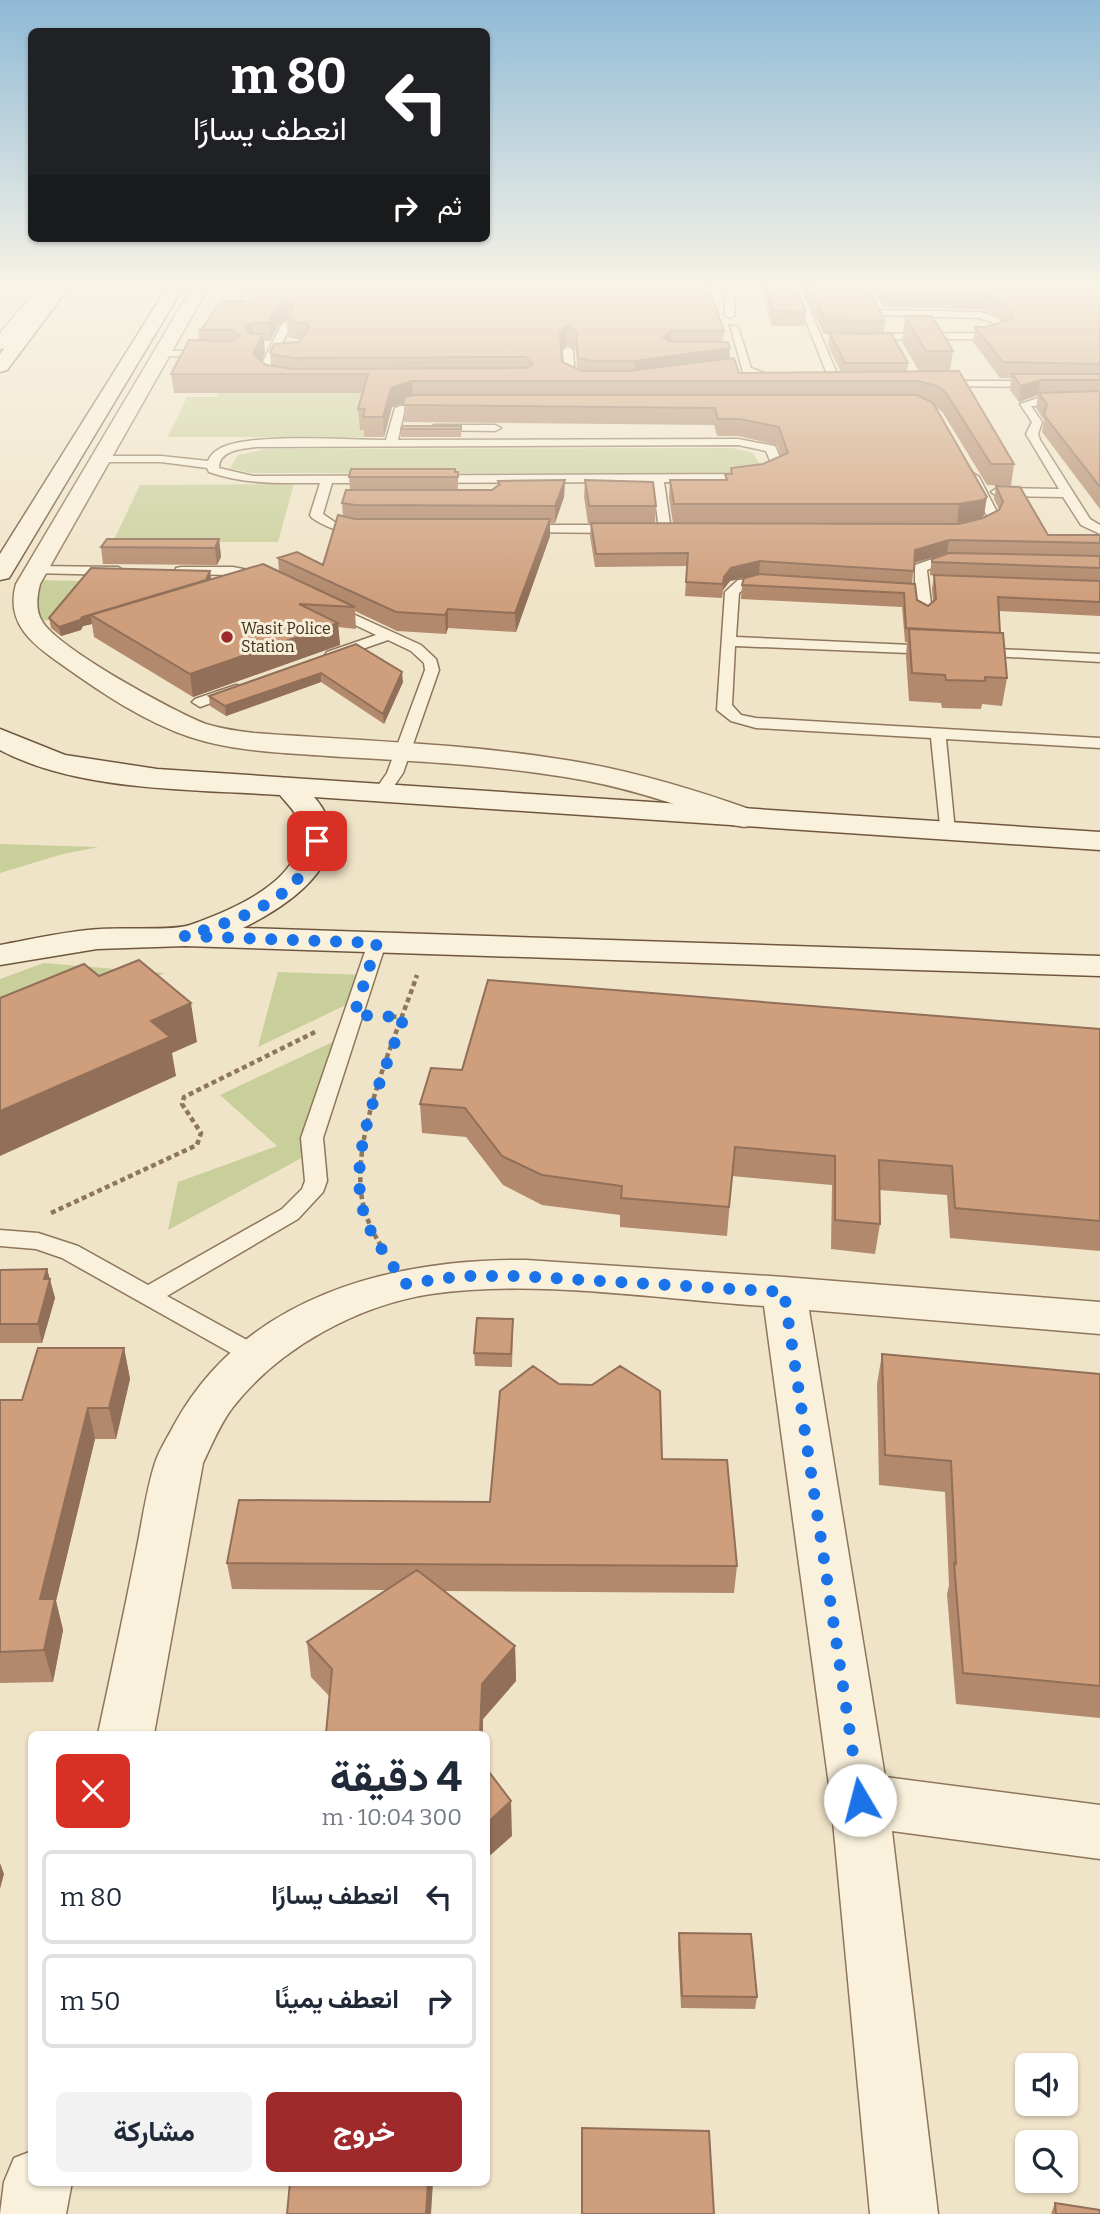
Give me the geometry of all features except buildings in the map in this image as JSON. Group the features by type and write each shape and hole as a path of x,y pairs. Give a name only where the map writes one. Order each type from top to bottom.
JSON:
{"street":[{"path":"0,573 113,389"},
{"path":"142,389 28,584 24,605 31,626 39,636 64,655 185,725 220,737 254,742 395,778 744,818 1100,841"},
{"path":"0,738 29,752 87,769 157,778 289,787 395,778 517,762 611,777 668,792 744,818"},
{"path":"184,936 238,918 261,907 296,880 307,866 317,841 316,821 305,803 289,787"},
{"path":"0,955 97,939 184,936 1100,966"},
{"path":"127,1731 179,1464 204,1415 223,1388 256,1356 301,1324 351,1301 405,1284 461,1276 518,1276 784,1292 1100,1318"},
{"path":"784,1292 860,1800 904,2214"},
{"path":"860,1800 1100,1832"},
{"path":"32,2214 37,2186"}],"lane":[{"path":"1100,401 1038,401 1026,404 1037,422 1032,437 1088,525 1100,530"},
{"path":"391,444 400,428 397,412 402,408 450,406"},
{"path":"419,428 496,423 495,443"},
{"path":"102,459 215,460 234,447 256,444 495,443 652,436 760,444 774,450 779,467 774,473 751,478 658,478 493,484 242,479 212,470 215,460"},
{"path":"957,530 978,527 990,520 992,512 967,467"},
{"path":"658,478 665,530"},
{"path":"327,479 327,500 316,515 325,523 343,528 383,530"},
{"path":"980,490 1064,491"},
{"path":"505,529 625,529"},
{"path":"925,613 926,585 920,568 938,561 970,561"},
{"path":"36,570 137,571"},
{"path":"165,571 233,571 273,581 241,586"},
{"path":"781,583 750,582 733,589 724,705 725,710 736,718 757,723 1100,743"},
{"path":"871,588 926,585"},
{"path":"316,601 425,654 432,670 395,778"},
{"path":"314,662 389,635"},
{"path":"729,641 1100,658"},
{"path":"200,702 250,684"},
{"path":"938,734 947,831"},
{"path":"148,1297 290,1214 312,1192 316,1169 312,1138 377,943"},
{"path":"0,1238 20,1238 55,1246 256,1356"}],"path":[{"path":"405,1284 368,1224 361,1191 360,1159 366,1127 428,944"},
{"path":"49,1214 197,1145 201,1133 182,1104 184,1097 191,1092 354,1015 404,1017"}],"green space":[{"path":"220,390 376,390 366,437 168,437 187,397 217,397"},
{"path":"733,448 753,453 761,466 740,473 251,473 230,468 238,455 266,449"},
{"path":"294,484 278,542 113,542 140,485"},
{"path":"34,580 83,581 63,621 39,620"},
{"path":"0,844 99,847 63,854 0,873"},
{"path":"44,963 165,973 0,1040 0,979"},
{"path":"278,972 366,975 346,1005 258,1047"},
{"path":"339,1039 309,1154 168,1230 178,1182 277,1146 220,1095"}],"place":[{"name":"Wasit Police Station","path":"227,637"}],"route":[{"path":"317,841 315,852 307,866 280,894 238,918 184,936 377,943 354,1015 404,1017 366,1127 360,1159 361,1191 368,1224 405,1284 461,1276 518,1276 784,1292 860,1800"}]}
